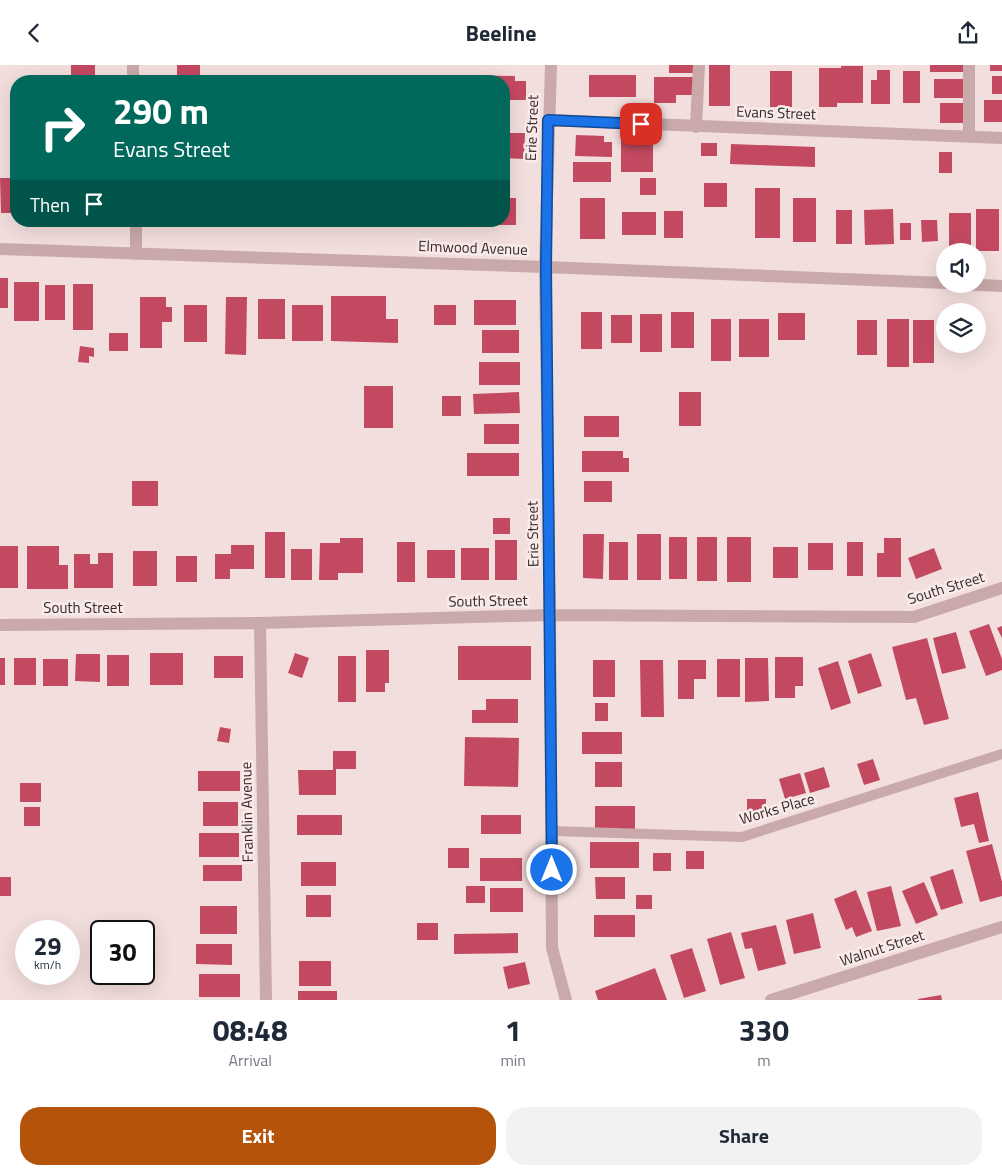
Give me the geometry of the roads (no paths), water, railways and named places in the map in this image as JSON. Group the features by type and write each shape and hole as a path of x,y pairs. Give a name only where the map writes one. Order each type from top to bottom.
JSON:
{"street":[{"name":"Erie Street","path":"551,65 548,120 546,267 552,948 566,1000"},
{"path":"696,127 698,65"},
{"path":"969,137 970,65"},
{"name":"Evans Street","path":"548,120 1002,138"},
{"path":"136,227 136,254"},
{"name":"Elmwood Avenue","path":"0,249 546,267 936,283"},
{"path":"986,285 1002,285"},
{"name":"South Street","path":"0,625 260,623 550,615 914,617 1002,588"},
{"name":"Franklin Avenue","path":"260,623 266,1000"},
{"name":"Walnut Street","path":"771,1000 1002,927"}],"lane":[{"name":"Works Place","path":"552,831 742,837 1002,755"}]}
